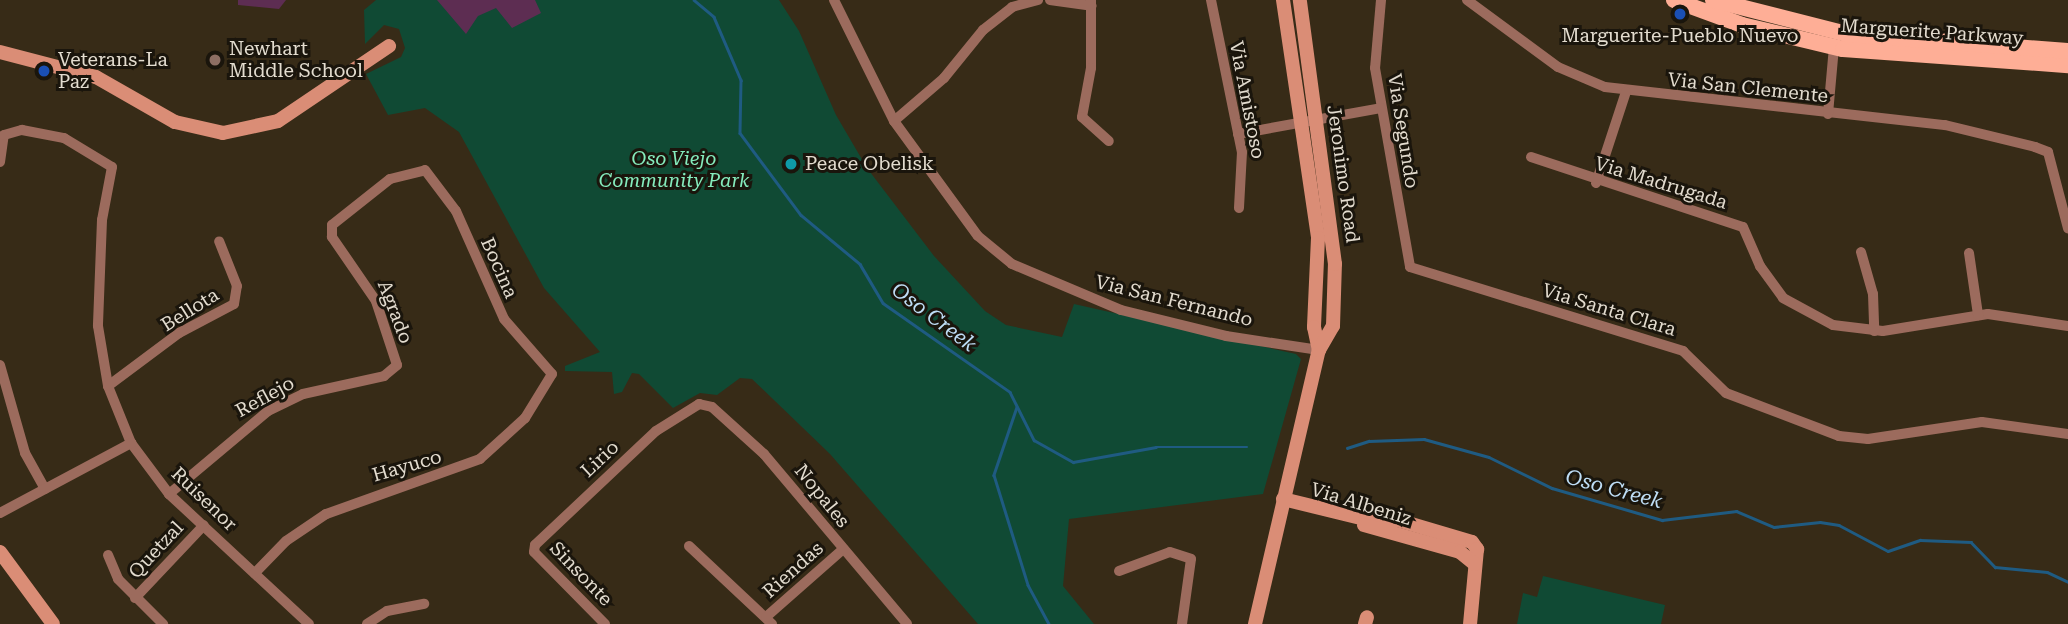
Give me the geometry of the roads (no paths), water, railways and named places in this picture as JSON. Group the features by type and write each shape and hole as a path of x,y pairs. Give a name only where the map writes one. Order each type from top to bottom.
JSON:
{"main road":[{"name":"Jeronimo Road","path":"1283,0 1318,238 1314,327 1319,350"},
{"name":"Jeronimo Road","path":"1255,624 1319,350 1333,326 1335,264 1300,0"},
{"name":"Marguerite Parkway","path":"1713,0 1834,40 2068,51"},
{"name":"Marguerite Parkway","path":"1685,2 1834,40 2068,65"},
{"path":"0,52 16,59 96,77 175,122 223,133 285,117 388,46"},
{"path":"0,62 16,59"},
{"name":"Via Albeniz","path":"1283,499 1433,538 1460,552 1475,564 1469,624"},
{"path":"0,552 53,624"}],"street":[{"name":"Via San Fernando","path":"834,0 894,121 978,236 1012,264 1121,310 1226,336 1319,350"},
{"path":"894,121 944,78 983,30 1012,7 1038,0"},
{"path":"1050,0 1091,3 1091,68 1082,117 1109,141"},
{"name":"Via Amistoso","path":"1211,0 1238,134 1244,180 1239,208"},
{"name":"Via Segundo","path":"1381,0 1374,38 1381,108 1410,267"},
{"name":"Via San Clemente","path":"1467,0 1558,67 1626,92 1945,125 2048,152 2068,228"},
{"path":"1828,114 1834,40"},
{"path":"1596,183 1626,92"},
{"path":"1238,134 1300,120 1381,108"},
{"name":"Ruisenor","path":"0,162 4,135 22,130 64,138 113,168 102,220 98,326 108,386 131,443 169,495 204,524 309,624"},
{"name":"Via Madrugada","path":"1531,157 1596,183 1743,227 1760,266 1783,298 1824,322 1874,331 1978,315 2068,326"},
{"name":"Agrado","path":"397,365 376,301 332,237 332,225 390,179 425,170"},
{"name":"Bocina","path":"425,170 456,211 503,319 552,374"},
{"name":"Bellota","path":"108,386 179,333 234,304 237,286 219,241"},
{"path":"1861,252 1873,294 1874,331"},
{"path":"1969,253 1978,315"},
{"name":"Via Santa Clara","path":"1410,267 1683,351 1726,393 1839,436 1868,439 1982,422 2068,434"},
{"path":"0,365 25,453 45,489"},
{"name":"Reflejo","path":"169,495 268,411 303,394 384,376 397,365"},
{"name":"Hayuco","path":"255,573 286,541 326,514 480,459 525,418 552,374"},
{"name":"Lirio","path":"534,548 656,431 699,404"},
{"name":"Nopales","path":"699,404 712,407 764,454 907,624"},
{"path":"0,513 131,443"},
{"name":"Quetzal","path":"135,598 204,524"},
{"path":"690,546 769,621"},
{"name":"Sinsonte","path":"534,548 605,624"},
{"name":"Riendas","path":"769,621 843,549"},
{"path":"1119,571 1170,552 1191,559 1182,624"},
{"path":"108,555 118,579 163,624"},
{"path":"368,624 387,611 424,604"}],"waterway":[{"name":"Oso Creek","path":"694,0 714,17 741,80 740,133 801,215 860,264 883,303 1010,392 1034,440 1073,462 1156,447 1247,447"},
{"path":"1017,407 994,475 1028,585 1049,624"},
{"name":"Oso Creek","path":"1347,448 1369,441 1424,439 1489,457 1552,488 1662,520 1736,511 1774,527 1820,522 1839,525 1888,551 1920,540 1971,542 1995,567 2047,572 2068,582"}],"place":[{"name":"Marguerite-Pueblo Nuevo","path":"1680,14"},
{"name":"Newhart Middle School","path":"215,60"},
{"name":"Veterans-La Paz","path":"44,71"},
{"name":"Peace Obelisk","path":"791,164"}],"park label":[{"name":"Oso Viejo Community Park","path":"674,170"}]}
